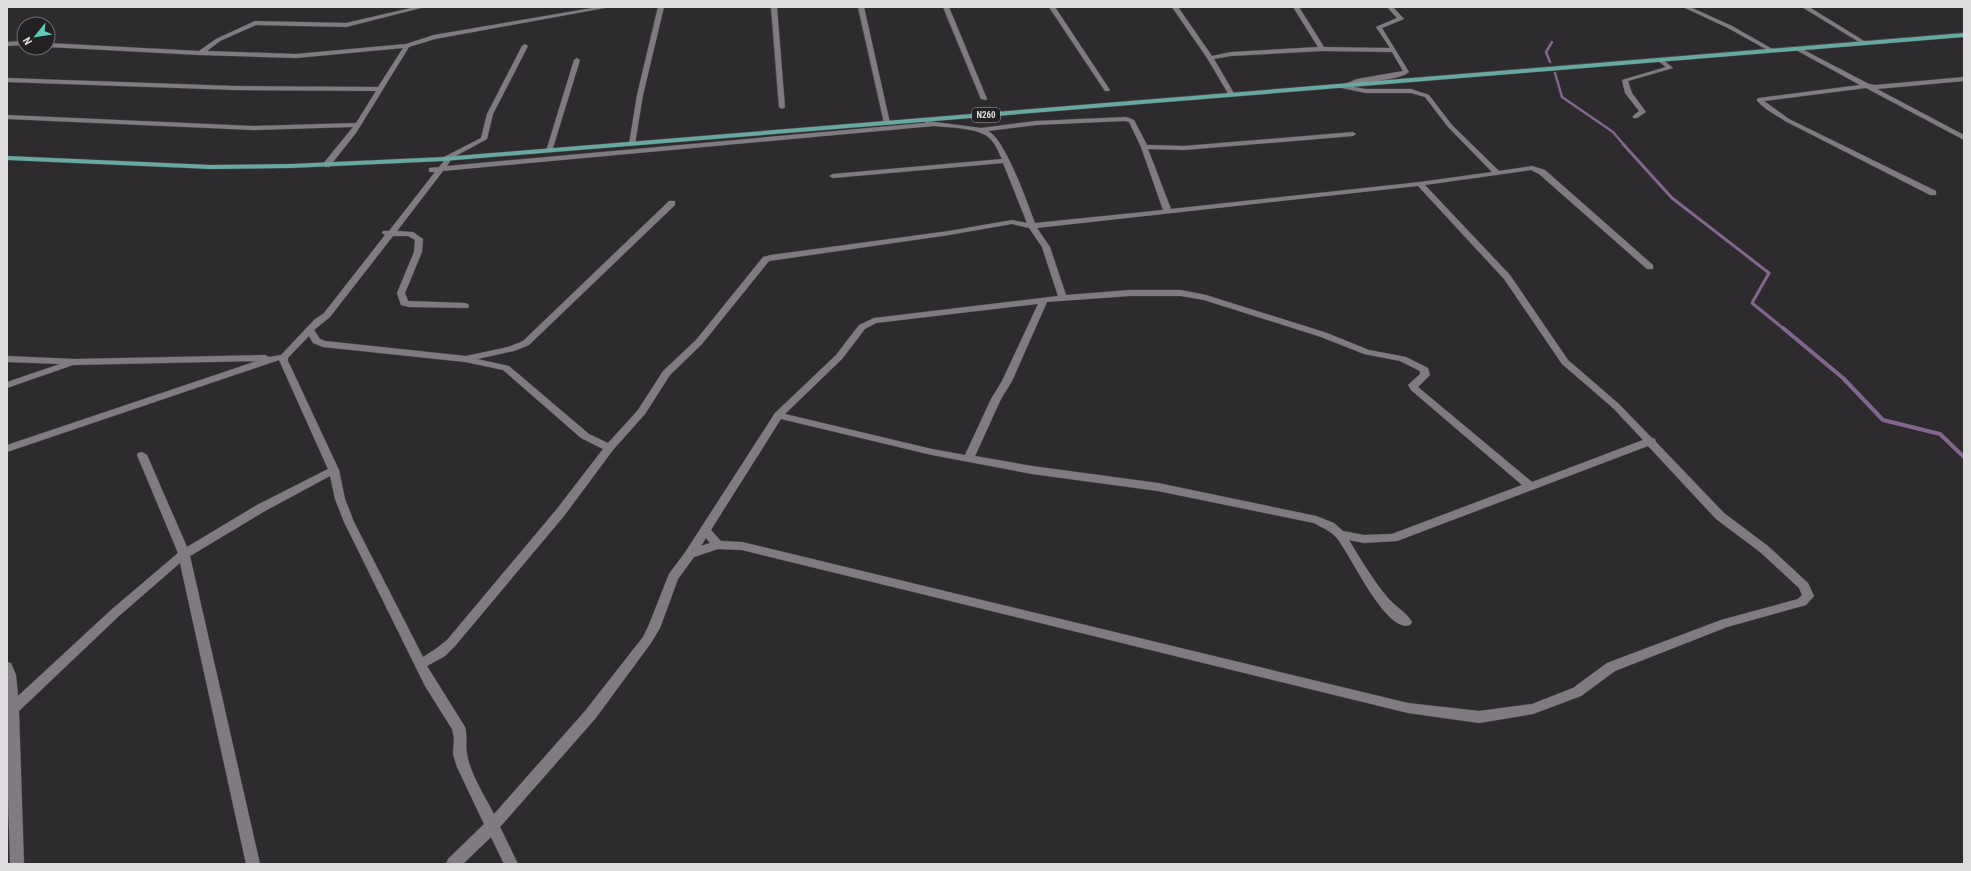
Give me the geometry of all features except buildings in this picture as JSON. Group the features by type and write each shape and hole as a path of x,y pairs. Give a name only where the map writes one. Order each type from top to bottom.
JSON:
{"main road":[{"name":"N260","path":"7,158 110,164 211,166 326,165 444,159 1964,35"}],"street":[{"path":"200,53 218,40 255,23 346,25 422,7"},
{"path":"56,45 200,53 296,56 407,46 434,37 594,8 607,7"},
{"path":"632,144 640,96 661,7"},
{"path":"774,7 782,106"},
{"path":"861,7 886,123"},
{"path":"946,7 984,99"},
{"path":"1052,7 1107,90"},
{"path":"1175,7 1210,58 1232,95"},
{"path":"1296,7 1322,49"},
{"path":"1340,86 1357,81 1405,74 1406,72 1394,50 1379,27 1401,19 1390,7"},
{"path":"1686,7 1730,27 1773,51"},
{"path":"1805,7 1866,44"},
{"path":"326,165 343,147 407,46"},
{"path":"7,449 279,358 317,322 327,315 432,170 444,159 484,139 490,114 525,46"},
{"path":"1210,58 1231,54 1322,49 1394,50"},
{"path":"1798,49 1964,138"},
{"path":"549,151 578,60"},
{"path":"1635,117 1643,112 1640,104 1627,92 1625,80 1670,68 1660,60"},
{"path":"1934,194 1787,120 1758,100 1867,86 1876,87 1964,79"},
{"path":"7,80 235,88 381,89"},
{"path":"1340,86 1366,92 1411,91 1427,96 1450,126 1496,172"},
{"path":"7,116 253,128 357,125"},
{"path":"909,122 981,130 1036,123 1126,119 1132,121 1144,147 1168,212"},
{"path":"432,170 932,124"},
{"path":"981,130 989,134 996,141 1006,161 1032,226 1046,248 1055,279 1063,298"},
{"path":"1144,147 1184,148 1353,134"},
{"path":"386,233 442,169 444,159"},
{"path":"832,176 1006,161"},
{"path":"421,664 441,652 451,643 560,513 609,448 642,412 666,373 699,342 766,260 771,257 805,254 949,233 1012,222 1032,226 1168,212 1420,184 1532,168 1542,172 1650,267"},
{"path":"690,554 718,545 742,546 1401,707 1479,717 1533,709 1577,692 1610,667 1725,623 1802,602 1808,596 1804,586 1764,549 1720,516 1651,441 1616,406 1565,362 1507,277 1420,184"},
{"path":"466,359 510,349 526,343 672,203"},
{"path":"386,233 410,234 419,239 418,252 401,294 404,302 408,304 465,306"},
{"path":"453,864 492,826 590,715 647,640 654,628 668,587 778,415 839,357 856,333 867,323 890,318 1063,298 1130,293 1191,294 1324,335 1367,352 1403,359 1425,370 1425,375 1413,384 1414,388 1531,487"},
{"path":"969,458 996,399 1007,381 1044,300"},
{"path":"310,330 316,341 323,344 466,359 506,368 585,436 609,448"},
{"path":"7,359 75,362 279,358"},
{"path":"279,358 334,470 340,498 349,522 434,692 458,728 461,738 460,754 464,766 511,864"},
{"path":"7,385 75,362"},
{"path":"778,415 912,448 1032,470 1158,487 1316,520 1330,526 1340,534 1382,601 1406,622"},
{"path":"1340,534 1364,540 1393,538 1651,441"},
{"path":"142,455 184,554 253,864"},
{"path":"9,712 115,613 184,554 260,508 334,470"},
{"path":"705,530 718,545"},
{"path":"7,666 10,675 9,712 17,864"}],"waterway":[{"path":"1550,62 1546,52 1552,42"},
{"path":"1555,73 1562,97 1613,132 1624,145"},
{"path":"1623,144 1672,198 1769,273 1752,303 1784,329"},
{"path":"1783,328 1843,378 1883,420 1940,434 1964,457"}]}
